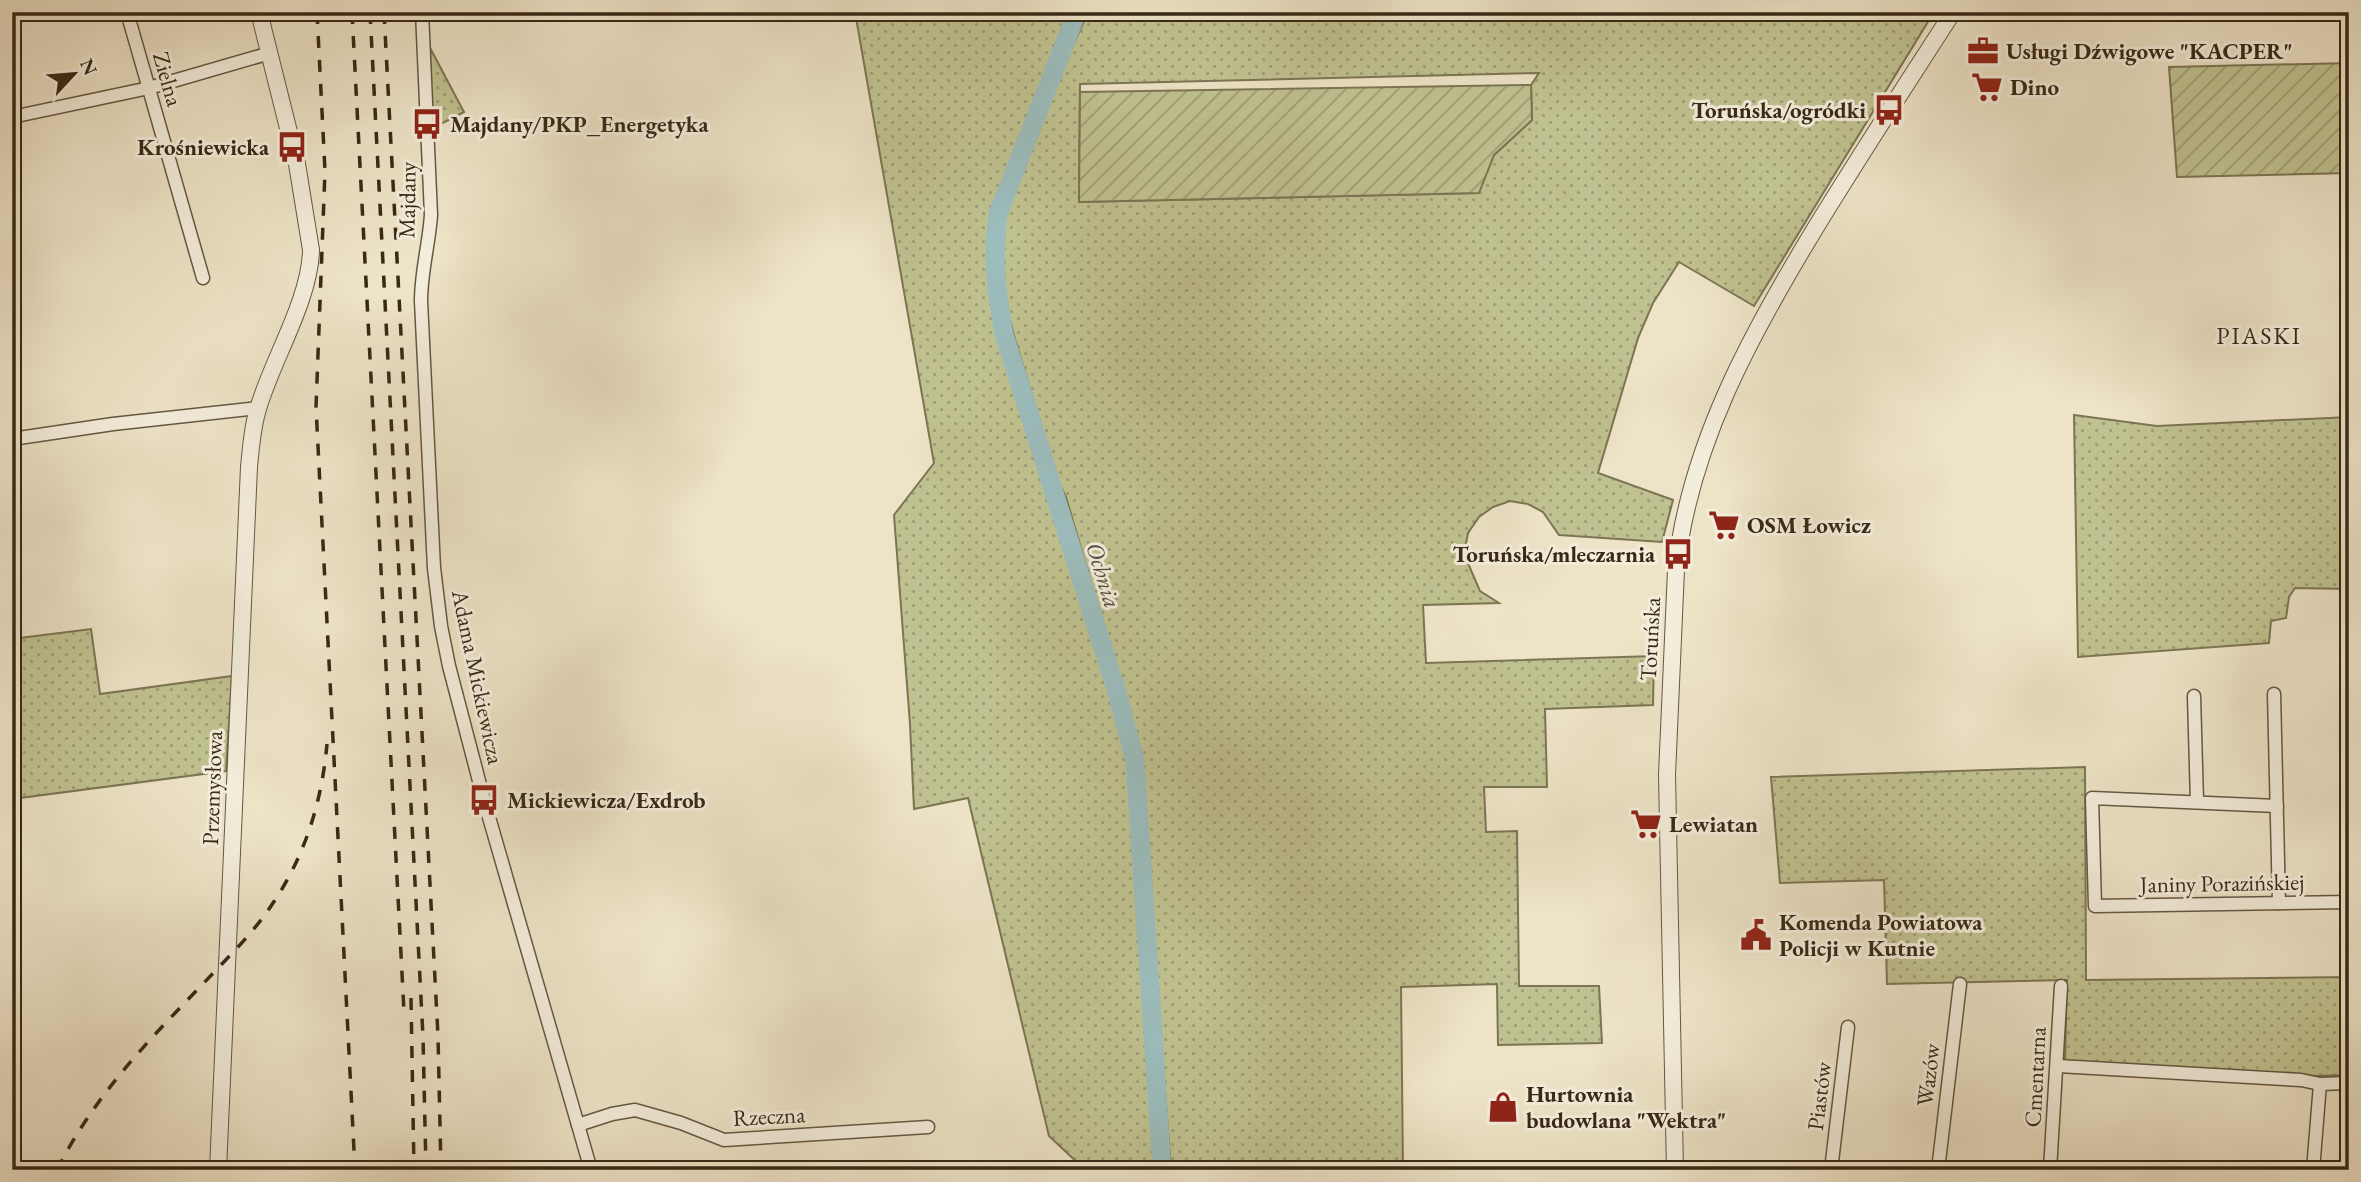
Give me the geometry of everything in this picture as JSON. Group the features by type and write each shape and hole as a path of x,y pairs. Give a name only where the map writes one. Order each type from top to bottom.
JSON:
{"street":[{"name":"Zielna","path":"127,12 203,278"},
{"path":"12,439 113,424 258,408 306,284 311,262 297,164 259,12"},
{"name":"Majdany","path":"422,12 431,215 424,262"},
{"name":"Toruńska","path":"1675,1170 1667,775 1676,570 1685,515 1715,422 1737,366 1755,330 1847,176 1953,12"},
{"path":"12,117 149,88 270,53"},
{"name":"Adama Mickiewicza","path":"424,262 421,301 427,436 434,568 441,626 484,800 591,1170"},
{"name":"Przemysłowa","path":"218,1170 249,467 258,408"},
{"path":"2274,694 2279,903"},
{"path":"2194,696 2197,802 2277,806"},
{"name":"Janiny Porazińskiej","path":"2197,802 2092,798 2095,906 2349,902"},
{"name":"Wazów","path":"1938,1170 1960,984"},
{"name":"Cmentarna","path":"2050,1170 2061,986"},
{"name":"Piastów","path":"1830,1170 1849,1027"},
{"path":"2058,1066 2301,1080 2320,1084 2349,1083"},
{"path":"2313,1170 2320,1084"},
{"name":"Rzeczna","path":"578,1125 635,1110 681,1123 724,1140 928,1127"}],"green space":[{"path":"855,12 1070,12 999,196 987,242 990,295 1000,342 1096,644 1128,759 1155,1170 1082,1170 1049,1136 968,798 914,809 894,515 934,463"},
{"path":"1088,12 1934,12 1754,306 1679,262 1653,303 1638,338 1598,473 1673,500 1662,542 1559,535 1543,512 1528,504 1510,501 1493,507 1479,517 1468,533 1464,554 1480,591 1499,603 1423,605 1426,663 1654,656 1653,705 1545,709 1547,787 1484,787 1486,832 1517,831 1519,986 1599,986 1602,1043 1498,1045 1497,984 1401,987 1403,1170 1171,1170 1139,746 1002,291 1002,229 1040,127 1043,111","holes":["1539,73 1531,85 1532,120 1494,155 1478,193 1079,202 1080,84"]},
{"path":"428,44 464,112 435,127 433,126"},
{"path":"2349,63 2349,173 2177,177 2169,67"},
{"path":"1531,85 1532,120 1494,155 1479,193 1079,202 1080,92"},
{"path":"2074,415 2157,426 2349,417 2349,589 2295,588 2289,597 2286,618 2271,621 2269,643 2078,657"},
{"path":"91,629 100,694 232,676 226,771 12,799 12,639"},
{"path":"2085,767 2086,980 2349,977 2349,1075 2317,1076 2065,1061 2067,980 1887,984 1884,880 1780,883 1771,777"}],"waterway":[{"name":"Ochnia","path":"1077,12 998,214 996,274 1004,334 1116,689 1135,761 1162,1170"}],"railway":[{"path":"317,12 325,171 316,407 355,1170"},
{"path":"352,12 404,1012"},
{"path":"370,12 423,1037 426,1170"},
{"path":"384,12 438,1036 441,1170"},
{"path":"57,1170 87,1119 121,1073 248,936 273,903 294,866 310,827 321,786 327,744"},
{"path":"411,998 414,1170"}],"place":[{"name":"Usługi Dźwigowe \"KACPER\"","path":"1983,51"},
{"name":"Dino","path":"1987,87"},
{"name":"Toruńska/ogródki","path":"1889,110"},
{"name":"Majdany/PKP_Energetyka","path":"427,124"},
{"name":"Krośniewicka","path":"292,147"},
{"name":"OSM Łowicz","path":"1724,525"},
{"name":"Toruńska/mleczarnia","path":"1678,554"},
{"name":"Mickiewicza/Exdrob","path":"484,800"},
{"name":"Lewiatan","path":"1646,824"},
{"name":"Komenda Powiatowa Policji w Kutnie","path":"1756,935"},
{"name":"Hurtownia budowlana \"Wektra\"","path":"1503,1107"}],"district":[{"name":"PIASKI","path":"2259,335"}]}
